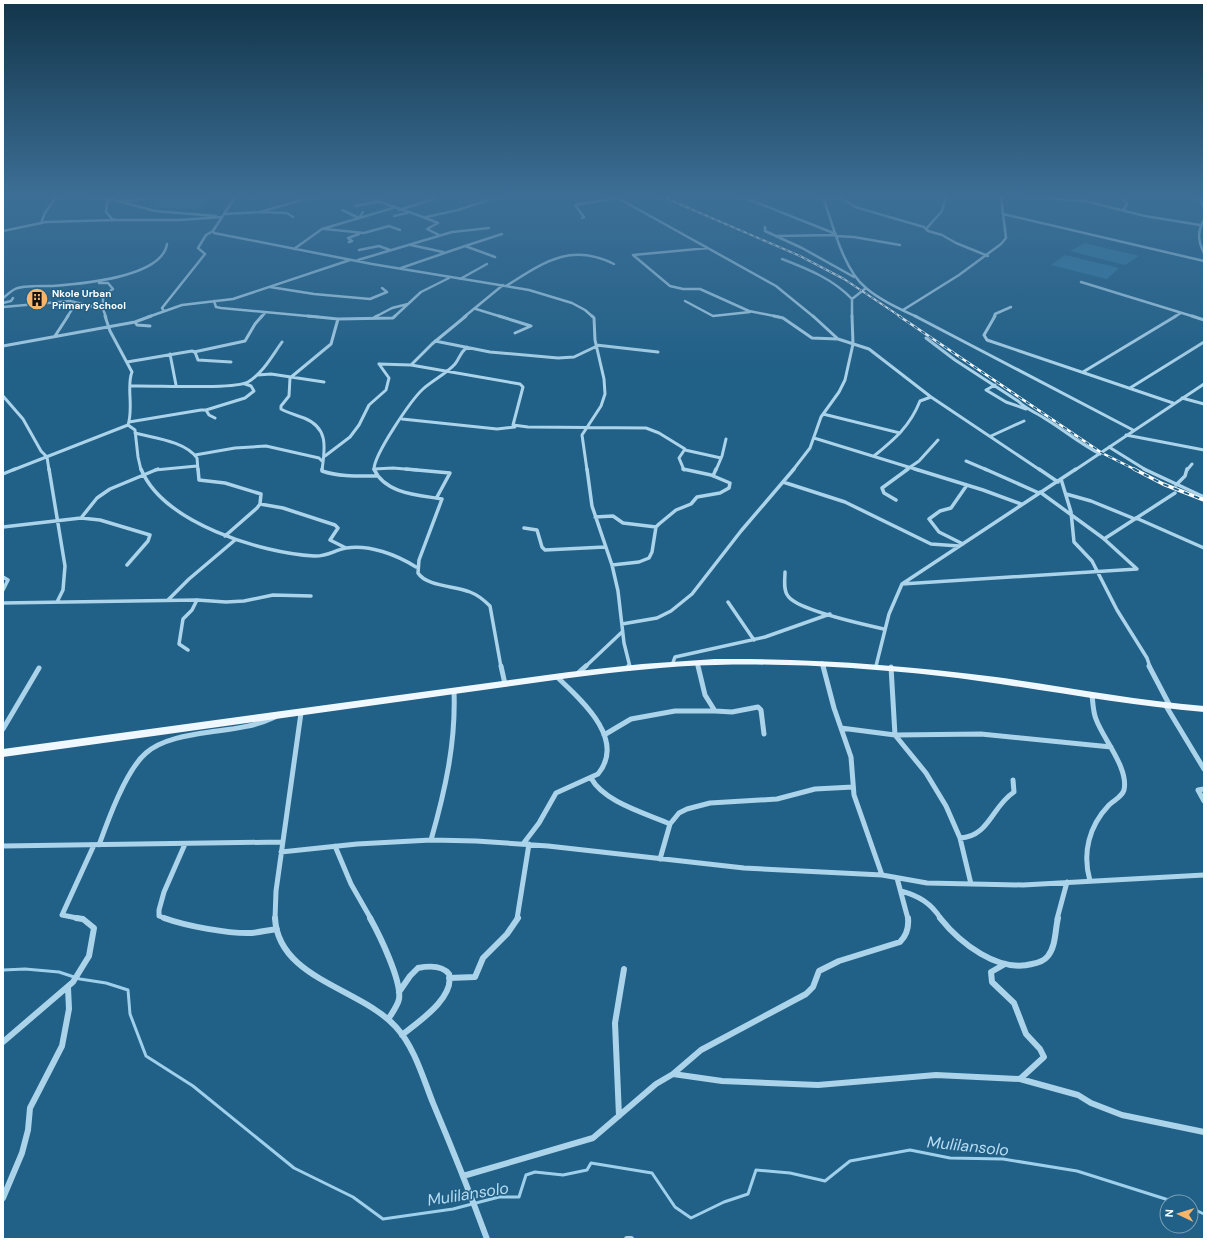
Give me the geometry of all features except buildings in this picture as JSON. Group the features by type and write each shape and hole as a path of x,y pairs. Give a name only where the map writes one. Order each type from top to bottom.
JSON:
{"main road":[{"path":"3,753 576,674 697,663 822,663 890,667 951,674 1168,706 1204,709"}],"street":[{"path":"86,284 118,277 148,266 163,255"},
{"path":"164,311 162,307 204,255"},
{"path":"325,255 544,294 566,301 585,310 594,318 596,345 604,375 604,396 600,406 584,428 582,435 586,473 595,517 612,566 622,632 630,668"},
{"path":"356,261 375,255"},
{"path":"399,269 436,255"},
{"path":"489,255 495,257"},
{"path":"411,365 435,341 476,309 483,300 504,286 530,272 570,255"},
{"path":"580,255 597,257 614,264"},
{"path":"642,255 632,256 670,286 683,289 700,289 752,312 783,318 812,338 838,338"},
{"path":"720,255 776,286 838,338 870,350 932,397 1060,480 1066,494 1071,515 1072,536 1074,542 1089,558 1099,572 1117,610 1147,658 1151,671 1168,706 1204,769"},
{"path":"815,255 855,277 866,288 903,310 1133,430"},
{"path":"845,255 855,277"},
{"path":"1178,255 1204,261"},
{"path":"903,310 988,256"},
{"path":"622,624 657,618 671,611 692,594 741,531 805,456 823,414 839,392 845,380 853,344 852,299 846,292 815,271 782,259"},
{"path":"3,346 135,322 164,311 189,304 233,299 351,260"},
{"path":"460,279 487,264"},
{"path":"98,276 98,281"},
{"path":"3,298 16,288 101,283 110,284 118,277"},
{"path":"214,301 216,307 265,313 338,319 393,318 421,292 449,278"},
{"path":"83,280 86,284"},
{"path":"1080,282 1204,320"},
{"path":"110,284 113,289 103,296 103,309 109,326 132,372 129,379 132,393 130,403 132,410 129,423 135,433 138,460 144,474 160,495 178,509 225,536 235,540 275,551 314,556 329,555 346,548"},
{"path":"270,287 308,294 370,299 387,292 382,288"},
{"path":"852,299 866,288"},
{"path":"3,303 11,302 13,298"},
{"path":"3,307 62,301 103,309"},
{"path":"685,301 713,316 733,316 752,312"},
{"path":"56,336 75,305 74,303"},
{"path":"373,318 392,308 408,304"},
{"path":"1011,307 995,314 994,319 985,332 987,340 1173,403"},
{"path":"476,309 531,326 530,328 515,333"},
{"path":"126,362 170,354 194,352 245,341 265,313"},
{"path":"1083,372 1093,364 1180,313"},
{"path":"338,319 331,344 290,378 289,396 281,406 282,409 316,424 323,433 326,443 322,471 328,473 377,476 401,492 442,499 441,505 431,525 416,567"},
{"path":"135,322 137,324 150,326"},
{"path":"926,338 951,358 1018,401 1028,410"},
{"path":"435,341 527,356 567,358 579,356 596,345 658,352"},
{"path":"258,375 282,342"},
{"path":"1130,388 1204,342"},
{"path":"377,476 374,469 378,455 422,390 455,364 460,354 467,347"},
{"path":"194,352 198,360 231,362"},
{"path":"170,354 176,384"},
{"path":"325,456 350,437 359,425 369,404 386,390 390,378 379,364 411,365 520,384 523,387 522,396 514,426"},
{"path":"131,386 176,384 208,386 243,383 248,382 253,377 258,375 271,374 324,382"},
{"path":"3,474 129,423 206,410 245,398 254,391 251,386 243,383"},
{"path":"876,666 884,629 895,596 902,584 1021,504 1100,454 1126,434 1204,384"},
{"path":"995,386 986,390 1008,403 1028,410 1044,418 1076,441 1100,454"},
{"path":"3,396 23,419 41,451 47,457 65,566 64,590 57,602"},
{"path":"874,456 900,433 915,416 920,401 932,397"},
{"path":"1182,398 1204,404"},
{"path":"206,410 209,415 215,418"},
{"path":"823,414 900,433"},
{"path":"402,419 497,429 514,426 584,428 625,426 646,428 659,433 685,450 721,458"},
{"path":"991,436 1024,420"},
{"path":"135,433 178,445 190,450 195,455 199,480 225,483 261,494 260,504 225,536"},
{"path":"1126,434 1204,450"},
{"path":"814,438 968,485 1021,504"},
{"path":"713,476 721,458 726,439"},
{"path":"896,500 884,493 881,489 910,468 938,440"},
{"path":"195,455 235,448 266,446 319,458 323,462"},
{"path":"1109,447 1147,471 1204,496"},
{"path":"612,566 638,562 649,558 652,552 656,527 674,511 691,504 696,497 720,493 731,486 730,484 713,476 683,470 679,458 685,450"},
{"path":"902,584 1137,569 1104,539 1040,493 966,461"},
{"path":"1176,485 1184,476 1188,467 1192,464"},
{"path":"81,518 97,498 104,493 144,474 162,468 197,466"},
{"path":"374,469 393,468 450,472 445,478 443,491 437,497"},
{"path":"783,482 845,502 931,544 961,545"},
{"path":"961,545 939,532 929,519 940,511 951,508 968,485"},
{"path":"1104,539 1175,493"},
{"path":"1066,494 1091,501 1135,518 1204,548"},
{"path":"260,504 283,508 335,525 338,528 330,540 346,548 366,549 402,558 416,567 420,578 459,588 478,596 490,606 496,646 505,684"},
{"path":"595,517 613,516 623,523 656,527"},
{"path":"3,527 81,518 100,520 150,535 148,541 127,566"},
{"path":"524,528 536,530 542,547 545,550 605,547"},
{"path":"168,600 189,579 235,540"},
{"path":"785,572 787,593 790,599 798,604 884,629"},
{"path":"3,577 8,580 3,590"},
{"path":"3,603 168,600 226,602 273,595 311,596"},
{"path":"188,650 180,644 183,619 192,610 197,600"},
{"path":"728,602 754,640"},
{"path":"672,665 675,656 754,640 776,634 830,614"},
{"path":"576,674 622,632"},
{"path":"697,663 708,703 715,712"},
{"path":"822,663 834,708 851,757 853,787 860,812 882,875"},
{"path":"890,667 894,700 895,735 933,784 946,806 960,838 971,884"},
{"path":"3,729 39,668"},
{"path":"523,844 539,823 556,793 591,778 601,771 607,748 604,735 590,711 557,677"},
{"path":"431,840 446,786 454,746 456,710 454,691"},
{"path":"1090,881 1085,865 1089,836 1108,806 1120,796 1124,788 1120,769 1111,747 1096,722 1092,695"},
{"path":"604,735 631,719 642,716 675,711 732,712 758,707 761,710 764,734"},
{"path":"301,713 276,891 275,919 277,929 284,948 294,959 324,980 361,999 388,1018 402,1035 427,1087 487,1239"},
{"path":"3,1042 42,1008 68,988 89,956 94,928 83,920 62,916 62,912 97,845 127,780 134,767 145,753 177,739 201,733 257,725 277,716"},
{"path":"841,728 895,735 981,734 1111,747"},
{"path":"591,778 596,787 605,795 670,824"},
{"path":"960,838 970,839 978,834 1005,797 1014,792 1015,788 1013,780"},
{"path":"660,859 670,824 679,813 699,805 770,800 815,789 853,787"},
{"path":"1204,789 1198,790 1204,801"},
{"path":"281,852 335,846 431,840 529,844 744,868 882,875 927,883 1023,885 1204,875"},
{"path":"3,846 282,842"},
{"path":"185,844 157,911 159,916 176,922 228,932 252,933 277,929"},
{"path":"449,978 474,977 483,958 514,927 520,909 521,887 529,844"},
{"path":"335,846 358,898 382,937 399,992 397,1006 388,1018"},
{"path":"463,1176 593,1138 656,1084 673,1074 701,1050 806,994 813,987 818,971 839,961 900,942 905,939 908,933 909,919 897,878"},
{"path":"900,891 925,901 932,906 941,919 968,944 983,955 1005,964 1025,966 1040,963 1050,955 1054,944 1057,920 1067,882"},
{"path":"1005,964 991,972 990,977 1000,991 1013,1001 1028,1037 1043,1053 1044,1057 1020,1079"},
{"path":"399,992 414,971 420,967 446,968 449,973 448,988 441,1000 402,1035"},
{"path":"618,1116 615,1024 624,969"},
{"path":"3,1198 22,1153 28,1130 30,1108 62,1046 69,1009 68,988"},
{"path":"673,1074 722,1081 818,1085 936,1075 1020,1079 1078,1095 1086,1101 1110,1111 1204,1132"}],"shaded area":[{"path":"1065,255 1119,268 1107,279 1051,265"},
{"path":"1086,255 1139,256 1125,265"}],"waterway":[{"name":"Mulilansolo","path":"3,970 25,969 59,972 80,979 106,983 128,990 130,1014 146,1056 193,1086 294,1168 353,1197 383,1219 453,1209 499,1197 519,1197 526,1175 535,1172 563,1175 587,1170 591,1163 652,1173 675,1207 691,1218 724,1202 748,1194 756,1170 790,1173 825,1181 850,1161 910,1150 950,1158 1003,1159 1077,1171 1159,1197"},
{"name":"Mulilansolo","path":"1199,1212 1204,1214"}],"railway":[{"path":"798,255 844,279 901,317"},
{"path":"899,316 1102,453 1134,469"},
{"path":"1134,469 1163,484 1204,500"}],"place":[{"name":"Nkole Urban Primary School","path":"37,299"}]}
